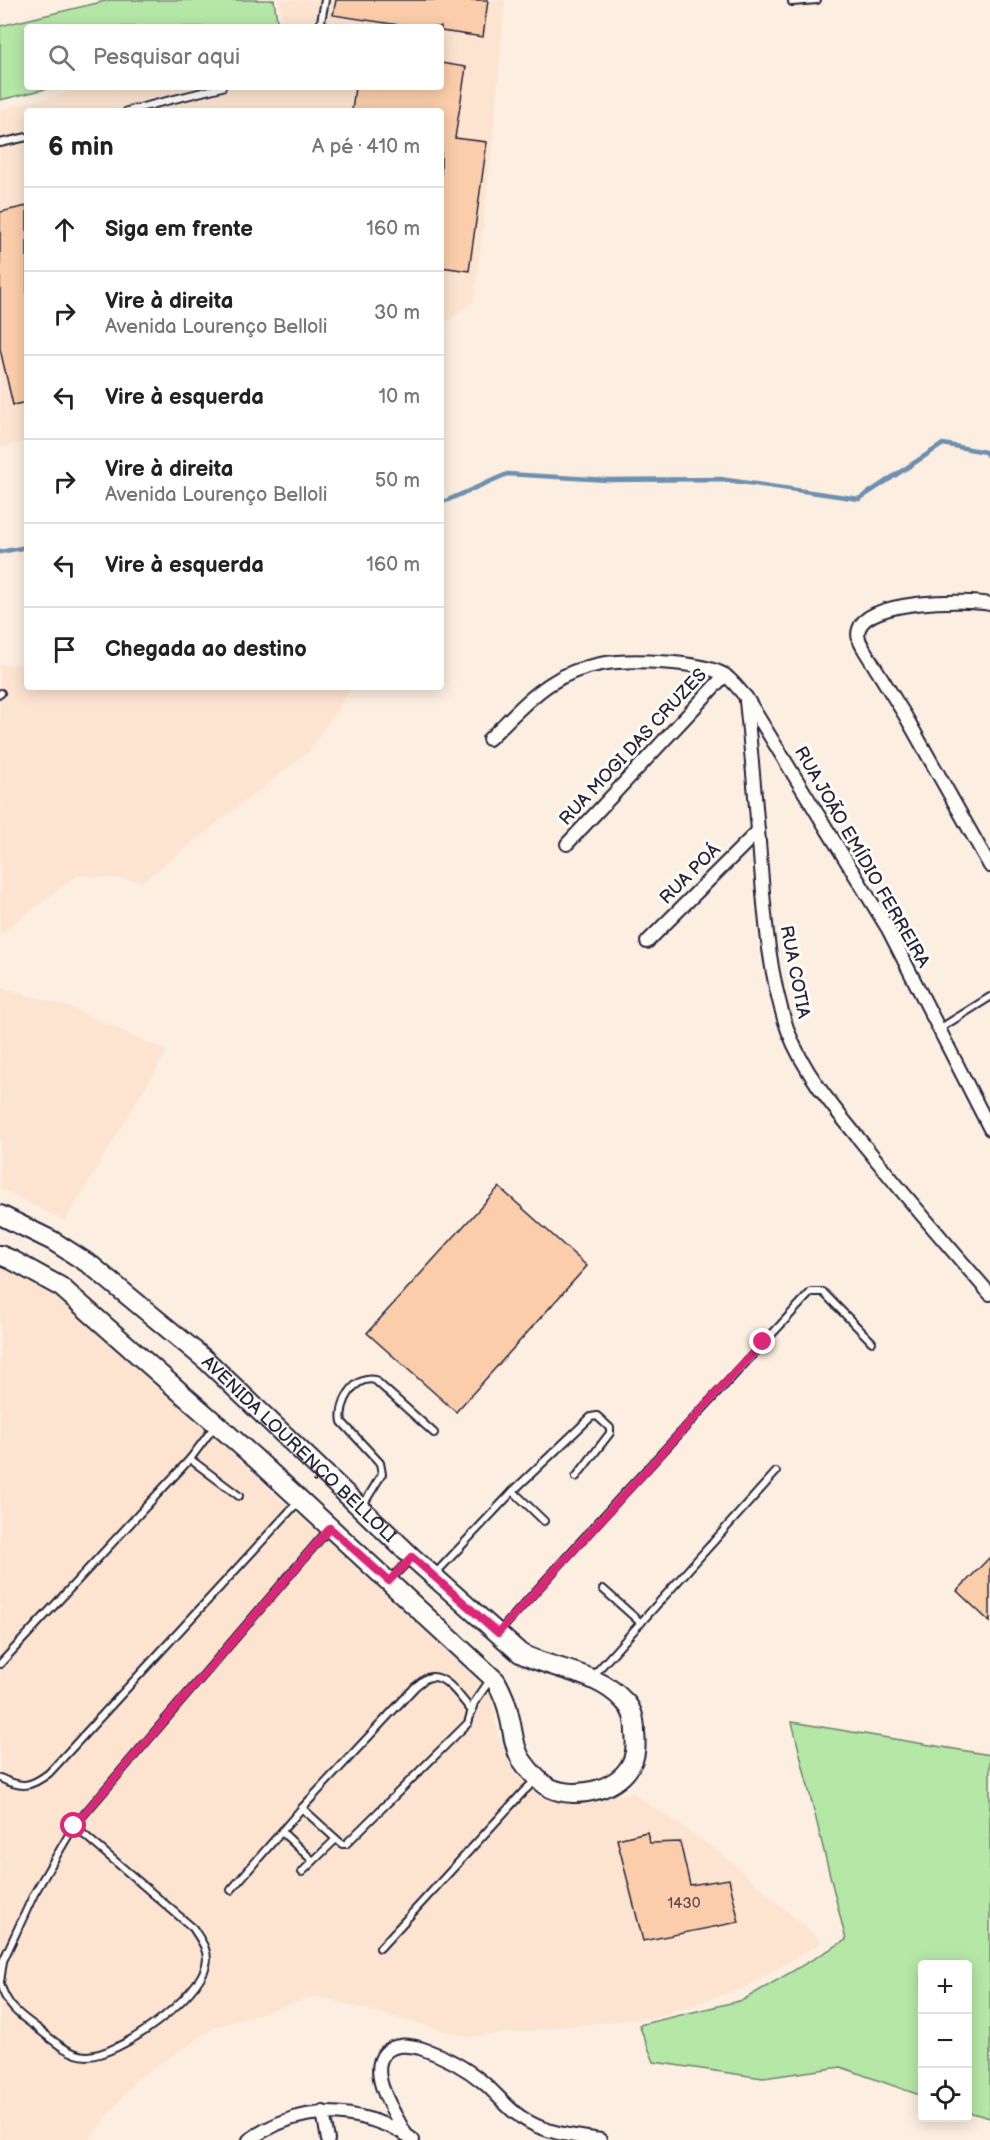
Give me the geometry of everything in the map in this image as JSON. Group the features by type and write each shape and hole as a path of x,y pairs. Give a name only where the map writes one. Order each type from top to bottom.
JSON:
{"street":[{"path":"990,603 956,602 898,607 874,614 862,622 858,631 859,640 885,681 990,866"},
{"path":"489,739 551,683 577,670 602,663 663,663 706,668 725,675"},
{"name":"RUA JOÃO EMÍDIO FERREIRA","path":"725,675 746,697 888,929 990,1129"},
{"name":"RUA MOGI DAS CRUZES","path":"567,844 725,675"},
{"name":"RUA COTIA","path":"746,697 762,889 777,993 789,1031 804,1065 854,1133 990,1294"},
{"name":"RUA POÁ","path":"647,942 758,831"},
{"name":"AVENIDA LOURENÇO BELLOLI","path":"0,1215 53,1241 100,1273 207,1361 412,1557 520,1653 610,1686 625,1701 635,1718 636,1743 633,1760 624,1774 610,1785 570,1794 549,1788 537,1779 520,1757 503,1695 492,1677 217,1424 61,1287 0,1255"},
{"path":"409,2137 384,2091 379,2072 384,2054 402,2045 414,2046 442,2055 463,2067 516,2114 530,2123 550,2131 600,2140"},
{"path":"323,2112 328,2140"},
{"path":"249,2140 292,2117 323,2112 351,2114 381,2123 409,2137"}],"lane":[{"path":"321,24 325,0"},
{"path":"792,2 817,0"},
{"path":"139,108 210,90"},
{"path":"0,144 24,138"},
{"path":"938,1030 990,997"},
{"path":"498,1633 811,1292 823,1292 872,1342"},
{"path":"361,1508 382,1474 382,1470 380,1463 342,1422 340,1415 342,1403 359,1381 375,1380 434,1433"},
{"path":"433,1576 513,1491 591,1417 597,1416 609,1427 610,1433 576,1477"},
{"path":"0,1664 190,1459 217,1424"},
{"path":"190,1459 239,1496"},
{"path":"591,1679 776,1472"},
{"path":"513,1491 544,1521"},
{"path":"0,1778 27,1786 37,1783 49,1773 300,1500"},
{"path":"74,1826 193,1928 206,1948 207,1964 201,1979 181,2001 121,2047 100,2055 84,2056 63,2047 21,2017 4,1999 0,1982 3,1961 34,1894 74,1826 330,1528"},
{"path":"389,1581 412,1557"},
{"path":"603,1589 641,1623"},
{"path":"302,1808 342,1844 346,1844 468,1723 474,1703 492,1677"},
{"path":"231,1890 302,1808 415,1687 428,1678 436,1678 447,1683 472,1711"},
{"path":"380,1948 537,1779"},
{"path":"282,1832 313,1861"},
{"path":"302,1872 336,1839"}],"shaded area":[{"path":"279,0 505,0 493,138 474,301 444,324 444,108 24,108 24,442 0,447 0,110 77,90 444,90 444,24 283,24"},
{"path":"24,664 24,690 350,690 309,751 143,881 78,875 0,934 0,665"},
{"path":"0,987 71,1008 167,1051 65,1221 0,1188"},
{"path":"0,1265 39,1285 98,1331 491,1692 498,1736 518,1775 558,1798 633,1793 722,1854 822,1942 744,1988 654,2017 469,2037 316,1996 215,2027 136,2080 88,2140 0,2140"}],"green space":[{"path":"110,0 274,0 278,24 24,24 24,90 42,90 0,100 0,26"},
{"path":"792,1722 990,1755 990,2118 972,2113 972,1960 918,1960 918,2095 841,2067 763,2078 654,2062 639,2025 743,2000 846,1940"}],"building":[{"path":"336,0 488,0 483,37 444,31 444,24 392,24 333,15"},
{"path":"444,63 466,67 455,138 487,142 469,271 444,267 444,108 352,108 355,90 444,90"},
{"path":"24,207 24,403 13,405 0,349 0,212"},
{"path":"499,1187 587,1266 456,1412 367,1333"},
{"path":"990,1557 990,1622 957,1591"},
{"path":"647,1832 650,1843 680,1842 690,1885 729,1879 739,1922 643,1941 617,1839"}],"waterway":[{"path":"444,502 507,474 608,480 720,479 859,499 943,444 985,452 990,459"},
{"path":"0,552 24,548"}],"route":[{"path":"74,1826 330,1528 389,1581 412,1557 498,1633 763,1342"}]}
